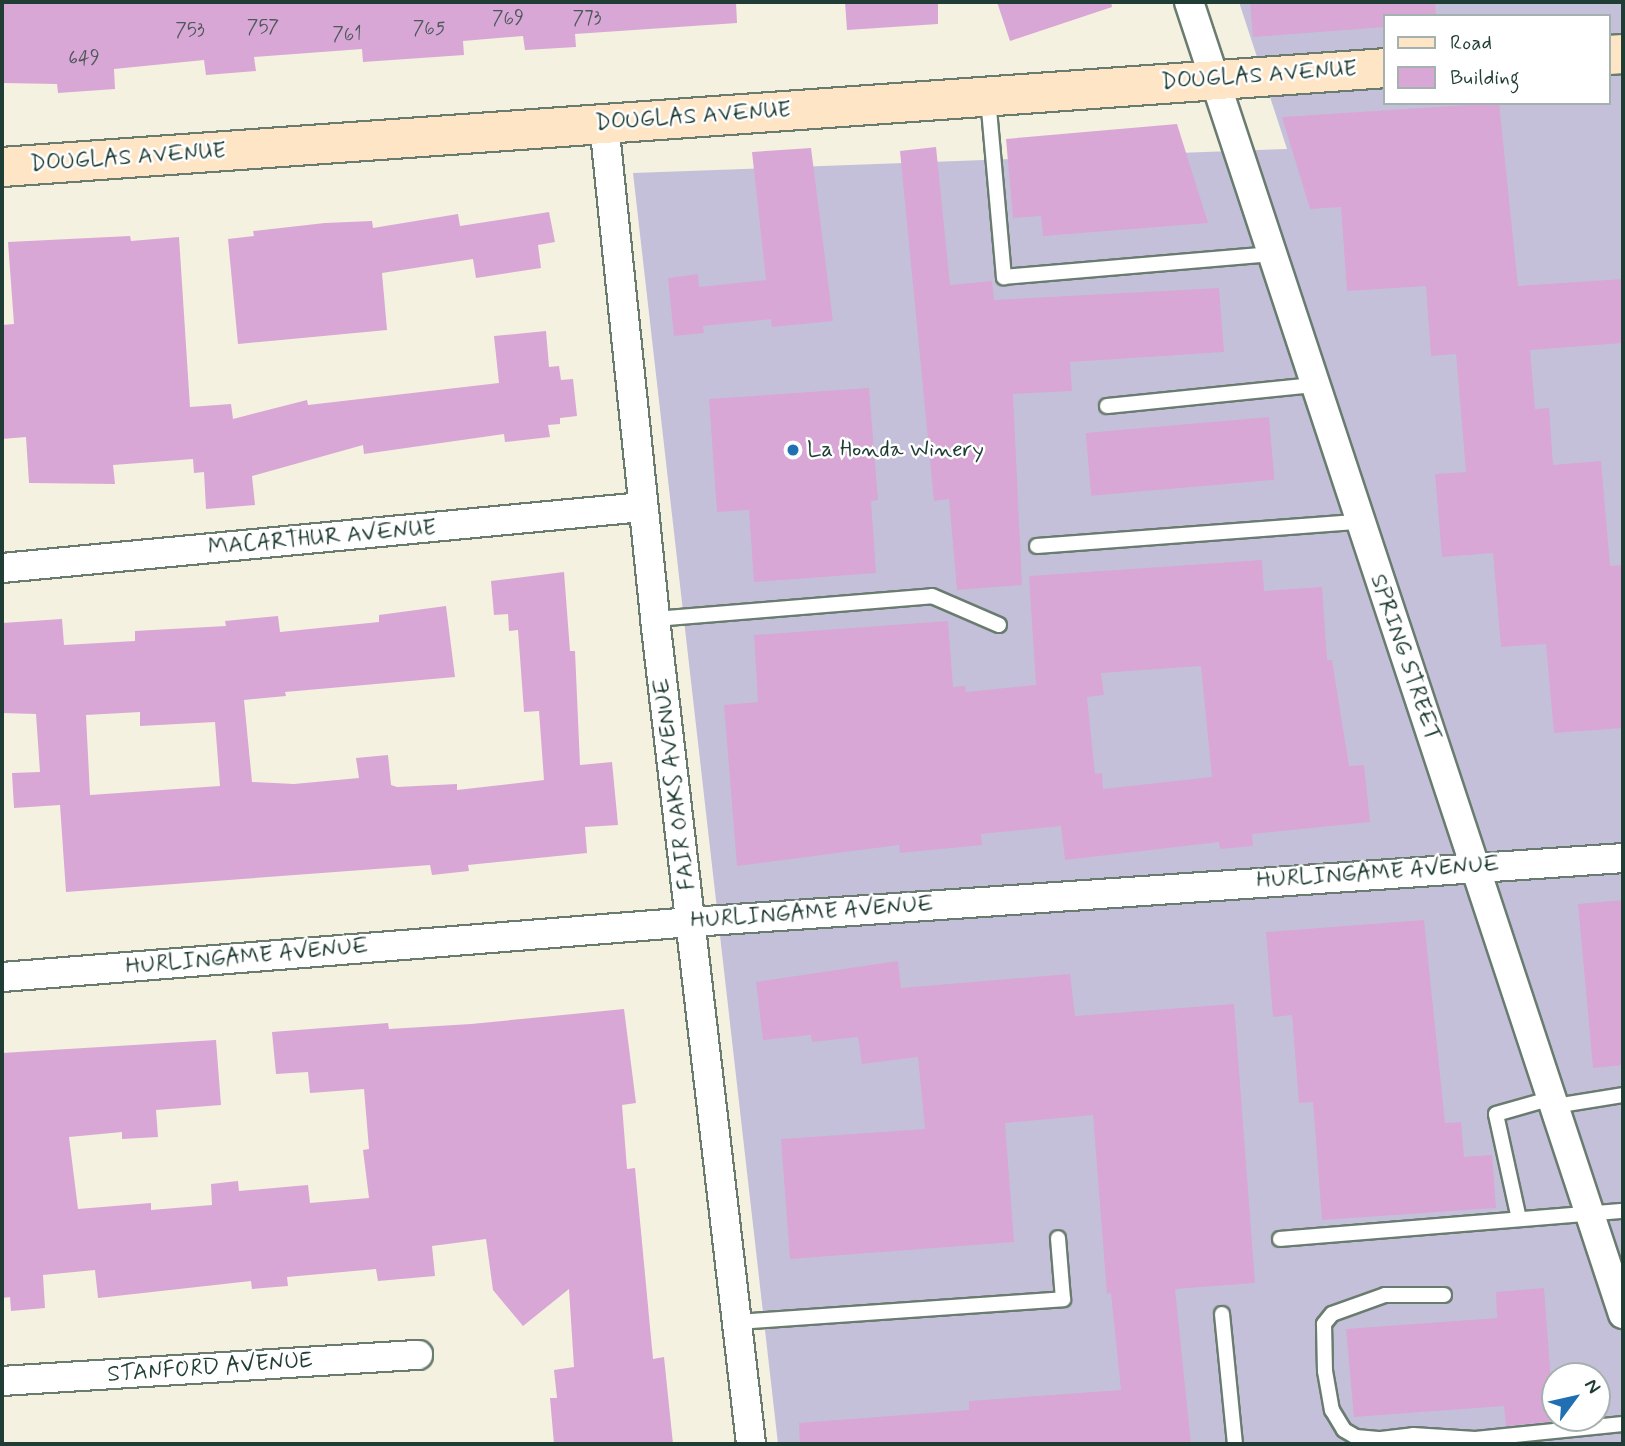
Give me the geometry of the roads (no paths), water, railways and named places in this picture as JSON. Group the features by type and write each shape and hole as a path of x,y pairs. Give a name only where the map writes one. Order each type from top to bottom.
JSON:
{"street":[{"name":"SPRING STREET","path":"1189,2 1358,522 1623,1314"},
{"name":"DOUGLAS AVENUE","path":"2,167 1214,78 1384,68"},
{"name":"FAIR OAKS AVENUE","path":"604,123 655,619 751,1444"},
{"name":"MACARTHUR AVENUE","path":"2,568 643,508"},
{"name":"HURLINGAME AVENUE","path":"2,977 692,922 1475,866 1623,858"},
{"name":"STANFORD AVENUE","path":"2,1381 418,1354"}],"lane":[{"path":"987,96 1004,277 1271,254"},
{"path":"1107,406 1314,385"},
{"path":"1037,546 1358,522"},
{"path":"655,619 932,596 999,625"},
{"path":"1519,1219 1496,1114 1553,1102 1623,1095"},
{"path":"1280,1239 1588,1212 1623,1212"},
{"path":"737,1322 1063,1299 1058,1238"},
{"path":"1444,1295 1385,1295 1332,1314 1324,1324 1325,1371 1332,1410 1344,1430 1356,1437 1381,1439 1413,1435 1475,1439 1623,1424"},
{"path":"1222,1314 1235,1444"}],"place":[{"name":"La Honda Winery","path":"793,450"}]}
